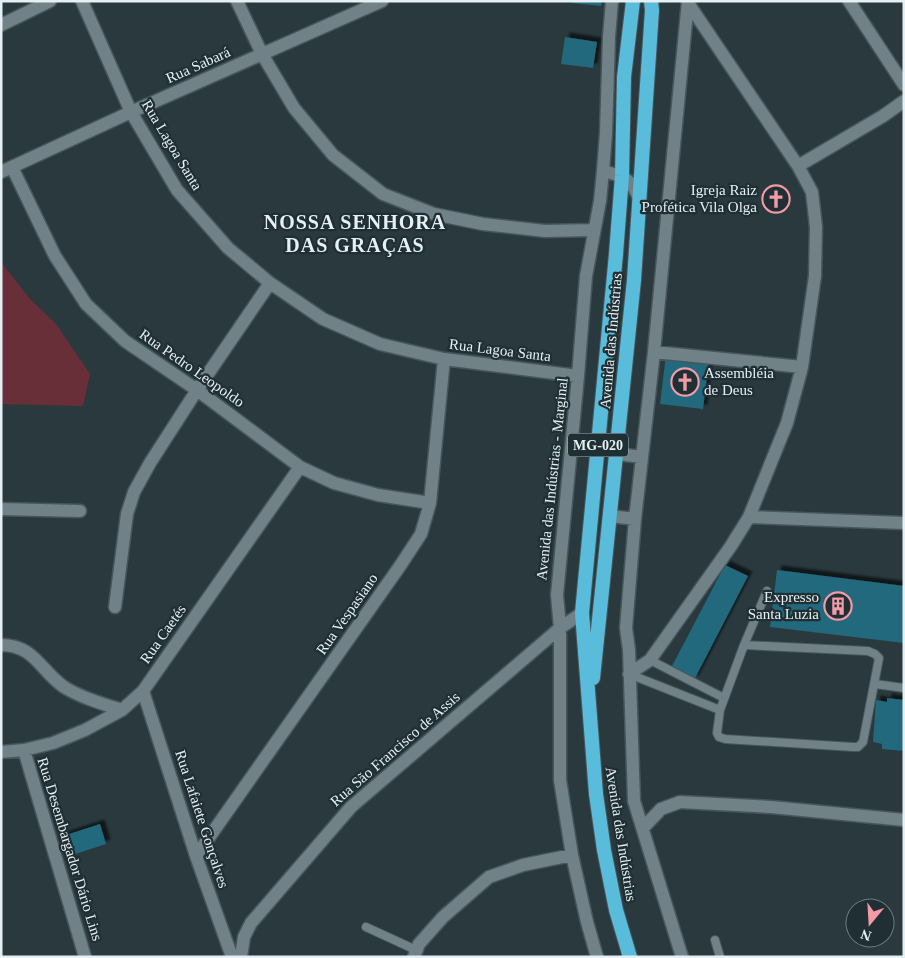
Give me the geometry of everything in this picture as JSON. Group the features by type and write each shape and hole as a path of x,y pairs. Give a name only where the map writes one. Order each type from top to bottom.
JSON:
{"highway":[{"name":"Avenida das Indústrias","path":"630,957 616,910 604,850 596,794 582,613 622,176 624,77 633,1"},
{"name":"Avenida das Indústrias","path":"589,714 634,280 652,10 651,1"}],"street":[{"path":"1,25 50,1"},
{"name":"Rua Lagoa Santa","path":"82,1 131,112 177,190 228,248 270,283 323,319 380,344 444,359 578,376"},
{"path":"237,1 262,54 294,108 333,155 383,194 434,214 483,224 545,231 594,230"},
{"name":"Rua Sabará","path":"7,170 131,112 382,1"},
{"name":"Avenida das Indústrias - Marginal","path":"598,957 587,922 572,855 560,780 560,628 557,595 586,276 600,201 603,171 612,1"},
{"path":"849,1 904,85"},
{"path":"629,674 650,660 731,546 749,517 787,423 802,367 815,276 816,227 812,192 798,166 688,2"},
{"path":"682,957 644,828 634,801 626,628 634,519 654,352 688,2"},
{"path":"798,166 883,116 904,100"},
{"name":"Rua Pedro Leopoldo","path":"7,170 55,256 86,304 125,340 197,390 300,467 334,484 378,495 430,503"},
{"path":"603,171 622,176 632,184 639,198"},
{"path":"115,607 127,514 134,492 150,463 197,390 270,283"},
{"path":"654,352 802,367"},
{"name":"Rua Vespasiano","path":"196,856 421,534 430,503 444,359"},
{"path":"617,454 642,456"},
{"name":"Rua Caetés","path":"1,752 24,750 53,743 77,733 122,710 143,691 300,467"},
{"path":"1,508 80,511"},
{"path":"610,516 634,519"},
{"path":"749,517 904,523"},
{"name":"Rua São Francisco de Assis","path":"241,957 244,937 251,923 351,807 560,628 582,613"},
{"path":"1,645 20,648 31,654 46,671 65,687 88,699 122,710"},
{"path":"628,650 650,660"},
{"name":"Rua Lafaiete Gonçalves","path":"143,691 196,856 232,957"},
{"name":"Rua Desembargador Dário Lins","path":"24,750 85,957"},
{"path":"644,828 661,809 680,802 772,807 904,820"},
{"path":"415,953 419,944 443,917 489,877 523,864 572,855"}],"lane":[{"path":"744,645 872,652 879,658 863,742 858,747 722,739 716,733 724,698 744,645 767,591"},
{"path":"650,660 724,698"},
{"path":"629,674 720,710"},
{"path":"875,684 904,688"},
{"path":"366,927 415,953"},
{"path":"715,940 720,957"}],"shaded area":[{"path":"1,262 30,299 56,324 90,374 83,406 1,404"}],"building":[{"path":"572,1 602,1 601,6 572,3"},
{"path":"565,37 597,42 593,68 561,64"},
{"name":"Assembléia de Deus","path":"666,355 709,360 703,409 660,404"},
{"path":"725,565 748,576 694,680 671,668"},
{"name":"Expresso Santa Luzia","path":"777,570 904,586 904,643 770,627"},
{"path":"887,698 904,700 904,751 882,749 882,744 873,742 876,700 887,702"},
{"path":"100,824 106,844 69,856 63,836"}],"place":[{"name":"Igreja Raiz Profética Vila Olga","path":"776,199"},
{"name":"Assembléia de Deus","path":"685,382"},
{"name":"Expresso Santa Luzia","path":"838,606"}],"district":[{"name":"NOSSA SENHORA DAS GRAÇAS","path":"355,234"}]}
